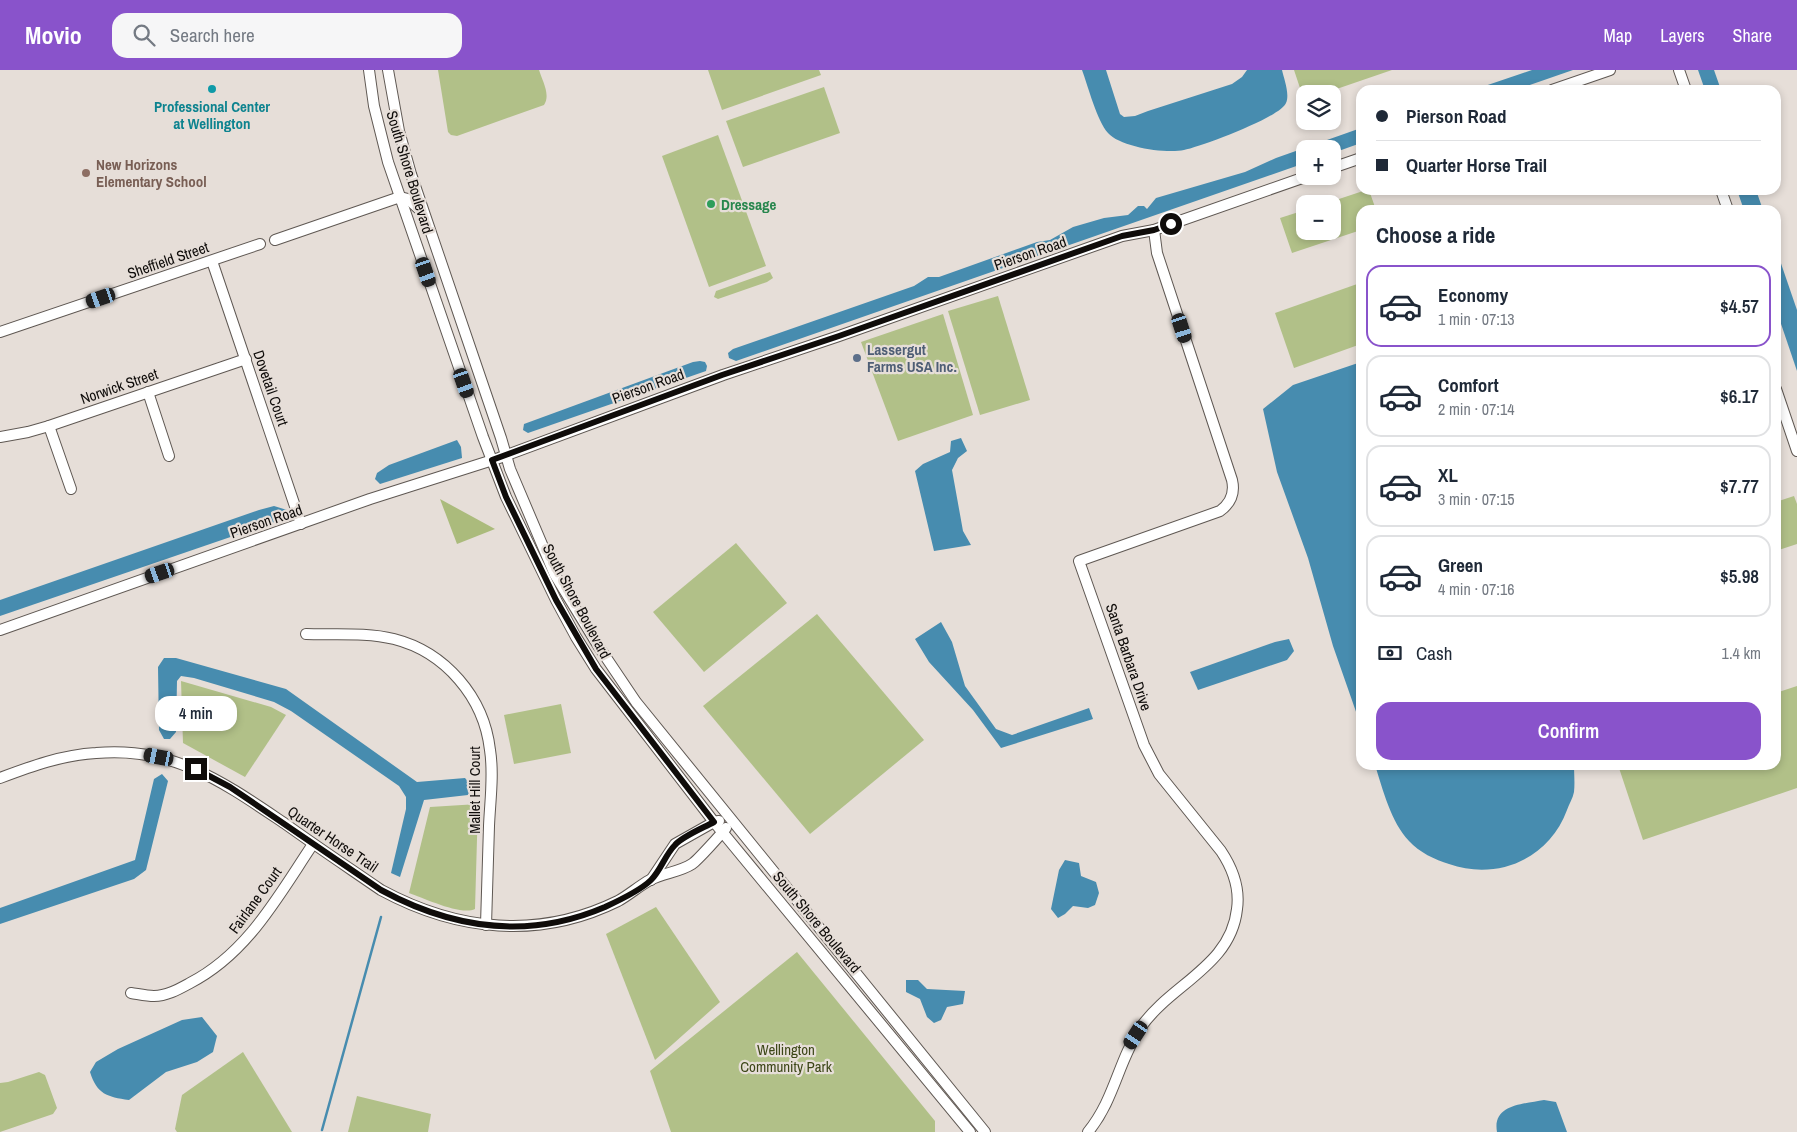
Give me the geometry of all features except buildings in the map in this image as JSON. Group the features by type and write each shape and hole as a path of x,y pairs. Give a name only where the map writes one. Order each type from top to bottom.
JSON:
{"street":[{"name":"South Shore Boulevard","path":"369,70 379,130 392,173 492,460 506,497 556,600 591,661 625,708 714,822 970,1132"},
{"name":"South Shore Boulevard","path":"388,70 399,131 418,196 510,469 555,575 598,648 636,702 984,1132"},
{"path":"1566,85 1610,70"},
{"path":"1679,70 1684,85"},
{"path":"1341,165 1356,160"},
{"path":"392,173 406,190 418,196"},
{"name":"Pierson Road","path":"0,630 370,499 492,460 722,375 839,336 1122,236 1154,230 1296,180"},
{"path":"275,240 400,198 408,199 425,215"},
{"name":"Santa Barbara Drive","path":"1088,1132 1111,1096 1130,1044 1139,1030 1163,1002 1207,966 1224,947 1233,929 1238,904 1235,879 1228,862 1159,774 1144,745 1079,561 1220,511 1229,503 1233,491 1232,480 1157,253 1154,230"},
{"name":"Sheffield Street","path":"0,332 260,244"},
{"name":"Dovetail Court","path":"212,260 301,524"},
{"name":"Norwick Street","path":"0,437 49,426 246,359"},
{"path":"148,392 169,456"},
{"path":"1781,404 1797,451"},
{"path":"49,426 71,489"},
{"name":"Mallet Hill Court","path":"306,634 376,636 410,644 431,655 450,670 469,692 485,723 491,752 486,925"},
{"name":"Quarter Horse Trail","path":"0,778 37,764 75,755 121,752 159,757 196,769 216,779 381,890 402,902 440,916 486,925 534,925 582,916 619,900 651,880 693,864 723,832 730,820"},
{"name":"Quarter Horse Trail","path":"651,880 676,844 714,822 730,820"},
{"name":"Fairlane Court","path":"131,992 154,996 167,994 200,978 229,957 259,925 314,844"}],"green space":[{"path":"438,70 539,70 545,88 546,101 544,105 457,136 451,135 448,132"},
{"path":"708,70 819,70 821,75 722,110"},
{"path":"1294,70 1392,70 1341,87 1341,85 1299,85"},
{"path":"824,87 840,133 743,167 726,121"},
{"name":"Dressage","path":"718,135 766,266 709,287 662,156"},
{"path":"1356,193 1356,195 1371,195 1374,205 1356,205 1356,232 1341,237 1341,198"},
{"path":"1296,213 1296,240 1331,240 1292,253 1280,218"},
{"path":"770,272 773,278 767,282 718,299 714,297 716,291"},
{"path":"1356,284 1356,346 1294,368 1275,313"},
{"path":"998,296 1030,400 980,415 948,311"},
{"path":"943,314 973,415 898,441 861,342"},
{"path":"1794,496 1797,504 1797,544 1781,549 1781,500"},
{"path":"440,499 495,529 457,544"},
{"path":"736,543 787,603 704,672 653,612"},
{"path":"817,614 924,740 810,834 703,706"},
{"path":"181,681 271,707 286,715 245,777 183,743"},
{"path":"1797,686 1797,788 1643,840 1620,770 1781,770 1781,691"},
{"path":"561,704 571,753 514,764 504,715"},
{"path":"478,804 475,909 469,911 452,908 409,893 430,807"},
{"path":"656,907 720,1002 655,1060 606,934"},
{"name":"Wellington Community Park","path":"797,952 935,1121 935,1132 671,1132 650,1071"},
{"path":"243,1052 292,1132 177,1132 175,1129 182,1095"},
{"path":"39,1072 45,1075 57,1108 53,1114 0,1132 0,1083"},
{"path":"357,1096 431,1114 428,1132 348,1132"}],"water":[{"path":"1082,70 1106,70 1120,114 1124,117 1135,116 1232,84 1242,77 1247,70 1282,70 1287,99 1281,109 1270,116 1222,138 1184,150 1155,150 1133,146 1114,138 1108,133 1097,112"},
{"path":"1532,70 1573,70 1530,85 1488,85"},
{"path":"1698,70 1714,70 1719,85 1703,85"},
{"path":"1356,130 1356,145 1341,150 1341,140 1327,140"},
{"path":"1296,151 1296,166 736,361 729,358 728,353 733,349 914,286 928,277 939,277 1037,242 1050,240 1073,227 1104,218 1128,215 1138,206 1144,206 1147,209 1156,198 1245,172"},
{"path":"1739,195 1758,195 1761,205 1742,205"},
{"path":"1781,264 1797,310 1797,371 1781,324"},
{"path":"700,361 705,362 707,366 706,371 528,433 523,430 524,424"},
{"path":"1356,364 1356,712 1333,646 1308,558 1277,472 1263,409 1293,385"},
{"path":"961,438 967,451 958,458 952,470 963,531 971,545 934,551 915,471 923,464 950,452 951,441"},
{"path":"457,440 461,447 462,458 380,484 375,479 377,473 389,465"},
{"path":"274,506 287,510 283,519 0,616 0,600"},
{"path":"941,622 952,642 965,686 996,729 1012,735 1089,708 1093,719 1001,748 973,710 929,662 915,639"},
{"path":"1289,639 1294,651 1287,660 1198,690 1190,672 1275,642"},
{"path":"164,658 176,658 286,689 417,782 465,778 473,788 468,795 424,800 400,877 391,873 406,809 406,797 399,786 291,711 274,702 194,678 181,676 177,681 176,732 170,739 164,739 159,730 158,667"},
{"path":"1377,770 1574,770 1573,796 1559,827 1548,841 1534,853 1519,862 1485,870 1467,869 1449,864 1433,858 1418,849 1409,841 1397,825"},
{"path":"162,774 168,781 146,870 134,879 0,924 0,908 135,860 154,779"},
{"path":"1065,860 1079,863 1081,876 1096,882 1099,893 1095,905 1088,908 1073,906 1058,918 1051,909 1059,870"},
{"path":"906,980 918,980 927,989 965,991 963,1004 947,1007 941,1020 934,1023 927,1017 920,999 906,992"},
{"path":"202,1017 217,1036 213,1052 197,1062 166,1072 129,1100 109,1096 96,1085 90,1072 96,1062 118,1049 182,1020"},
{"path":"1544,1100 1556,1102 1567,1132 1497,1132 1499,1116 1504,1111 1519,1104"}],"waterway":[{"path":"322,1130 381,917"}],"place":[{"name":"Professional Center at Wellington","path":"212,89"},
{"name":"New Horizons Elementary School","path":"86,173"},
{"name":"Dressage","path":"711,204"},
{"name":"Lassergut Farms USA Inc.","path":"857,358"}],"route":[{"path":"196,769 230,787 381,890 402,902 440,916 486,925 534,925 582,916 619,900 651,880 676,844 714,822 625,708 596,669 576,637 506,497 492,460 722,375 839,336 1122,236 1154,230 1171,224"}]}
